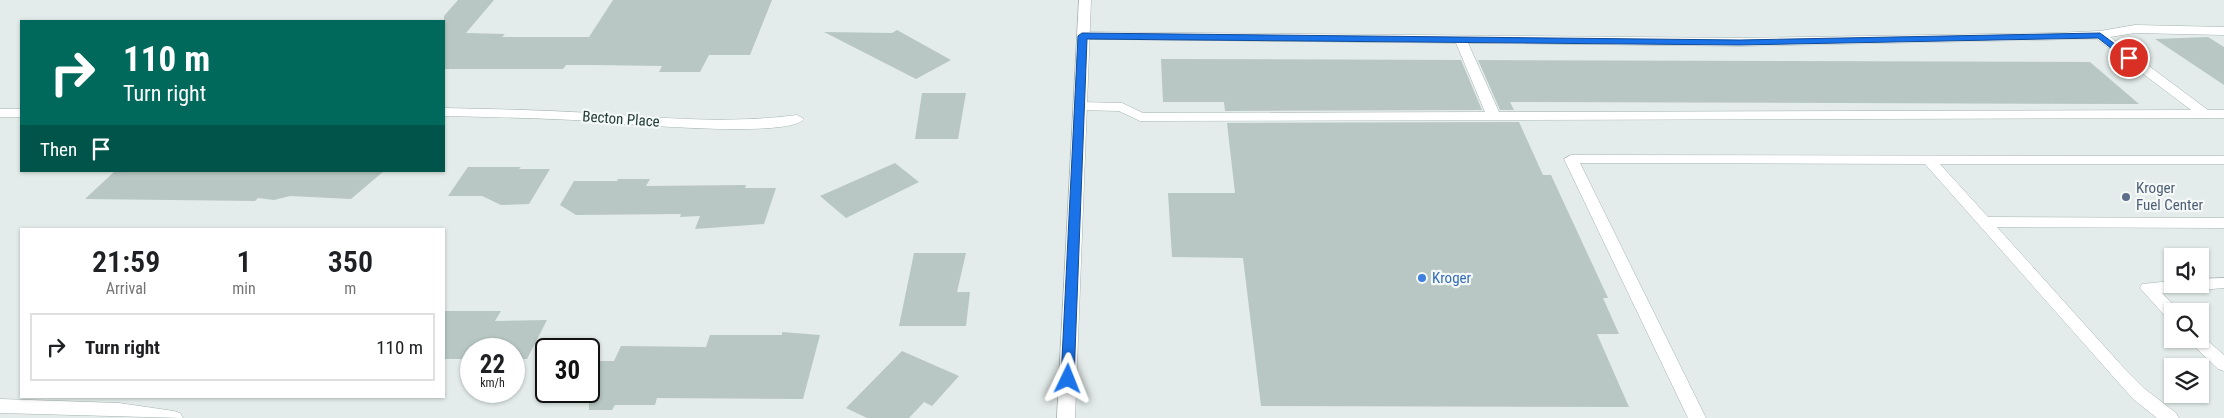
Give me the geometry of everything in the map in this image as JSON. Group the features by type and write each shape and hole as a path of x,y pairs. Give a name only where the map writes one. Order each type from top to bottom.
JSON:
{"street":[{"path":"1066,418 1085,0"},
{"path":"1082,36 1740,42 2100,35 2135,29 2224,31"},
{"path":"2100,35 2203,114"},
{"path":"1460,39 1494,116"},
{"path":"1079,106 1122,107 1140,117 2224,114"},
{"name":"Becton Place","path":"445,112 544,114 718,126 766,124 797,118"},
{"path":"0,113 20,113"},
{"path":"1697,418 1571,159 2224,160"},
{"path":"1929,160 2116,372 2139,394 2170,418"},
{"path":"1984,222 2224,223"},
{"path":"2164,305 2148,288 2224,283"},
{"path":"2206,348 2224,365"},
{"path":"0,406 119,410 174,418"}],"building":[{"path":"458,0 494,0 466,33 505,34 502,37 589,37 613,0 772,0 750,55 709,55 700,72 659,72 662,66 566,65 563,69 445,69 444,16"},
{"path":"897,30 951,60 916,79 824,32 892,33"},
{"path":"2208,37 2224,47 2224,85 2155,39"},
{"path":"1161,59 1461,60 1482,110 1225,111 1224,102 1163,102"},
{"path":"1478,60 2090,62 2139,104 1510,102 1514,110 1500,110"},
{"path":"922,93 966,93 958,139 915,139"},
{"name":"Kroger","path":"1519,122 1543,175 1551,175 1608,298 1603,298 1619,334 1597,334 1629,407 1261,406 1243,258 1172,257 1168,193 1235,193 1227,123"},
{"path":"895,163 919,182 846,218 820,196"},
{"path":"468,167 550,169 529,204 501,205 482,196 448,196"},
{"path":"114,172 383,172 351,199 290,196 274,200 258,198 255,201 85,199"},
{"path":"618,179 650,179 646,186 746,185 745,188 776,188 764,224 695,229 700,216 680,217 681,214 576,215 560,205 574,181 617,181"},
{"path":"914,253 966,253 957,292 970,292 966,326 899,326"},
{"path":"445,311 501,311 495,321 547,320 538,338 535,338 535,343 527,359 525,359 525,338 460,338 460,359 445,359"},
{"path":"782,332 820,335 803,399 657,398 655,405 615,405 612,410 589,410 589,403 600,403 600,361 614,361 621,346 706,347 710,335 782,335"},
{"path":"902,351 959,376 932,406 924,402 909,418 867,418 846,408"}],"place":[{"name":"Kroger Fuel Center","path":"2126,197"},
{"name":"Kroger","path":"1422,278"}],"route":[{"path":"1068,379 1082,36 1740,42 2100,35 2129,58"}]}
